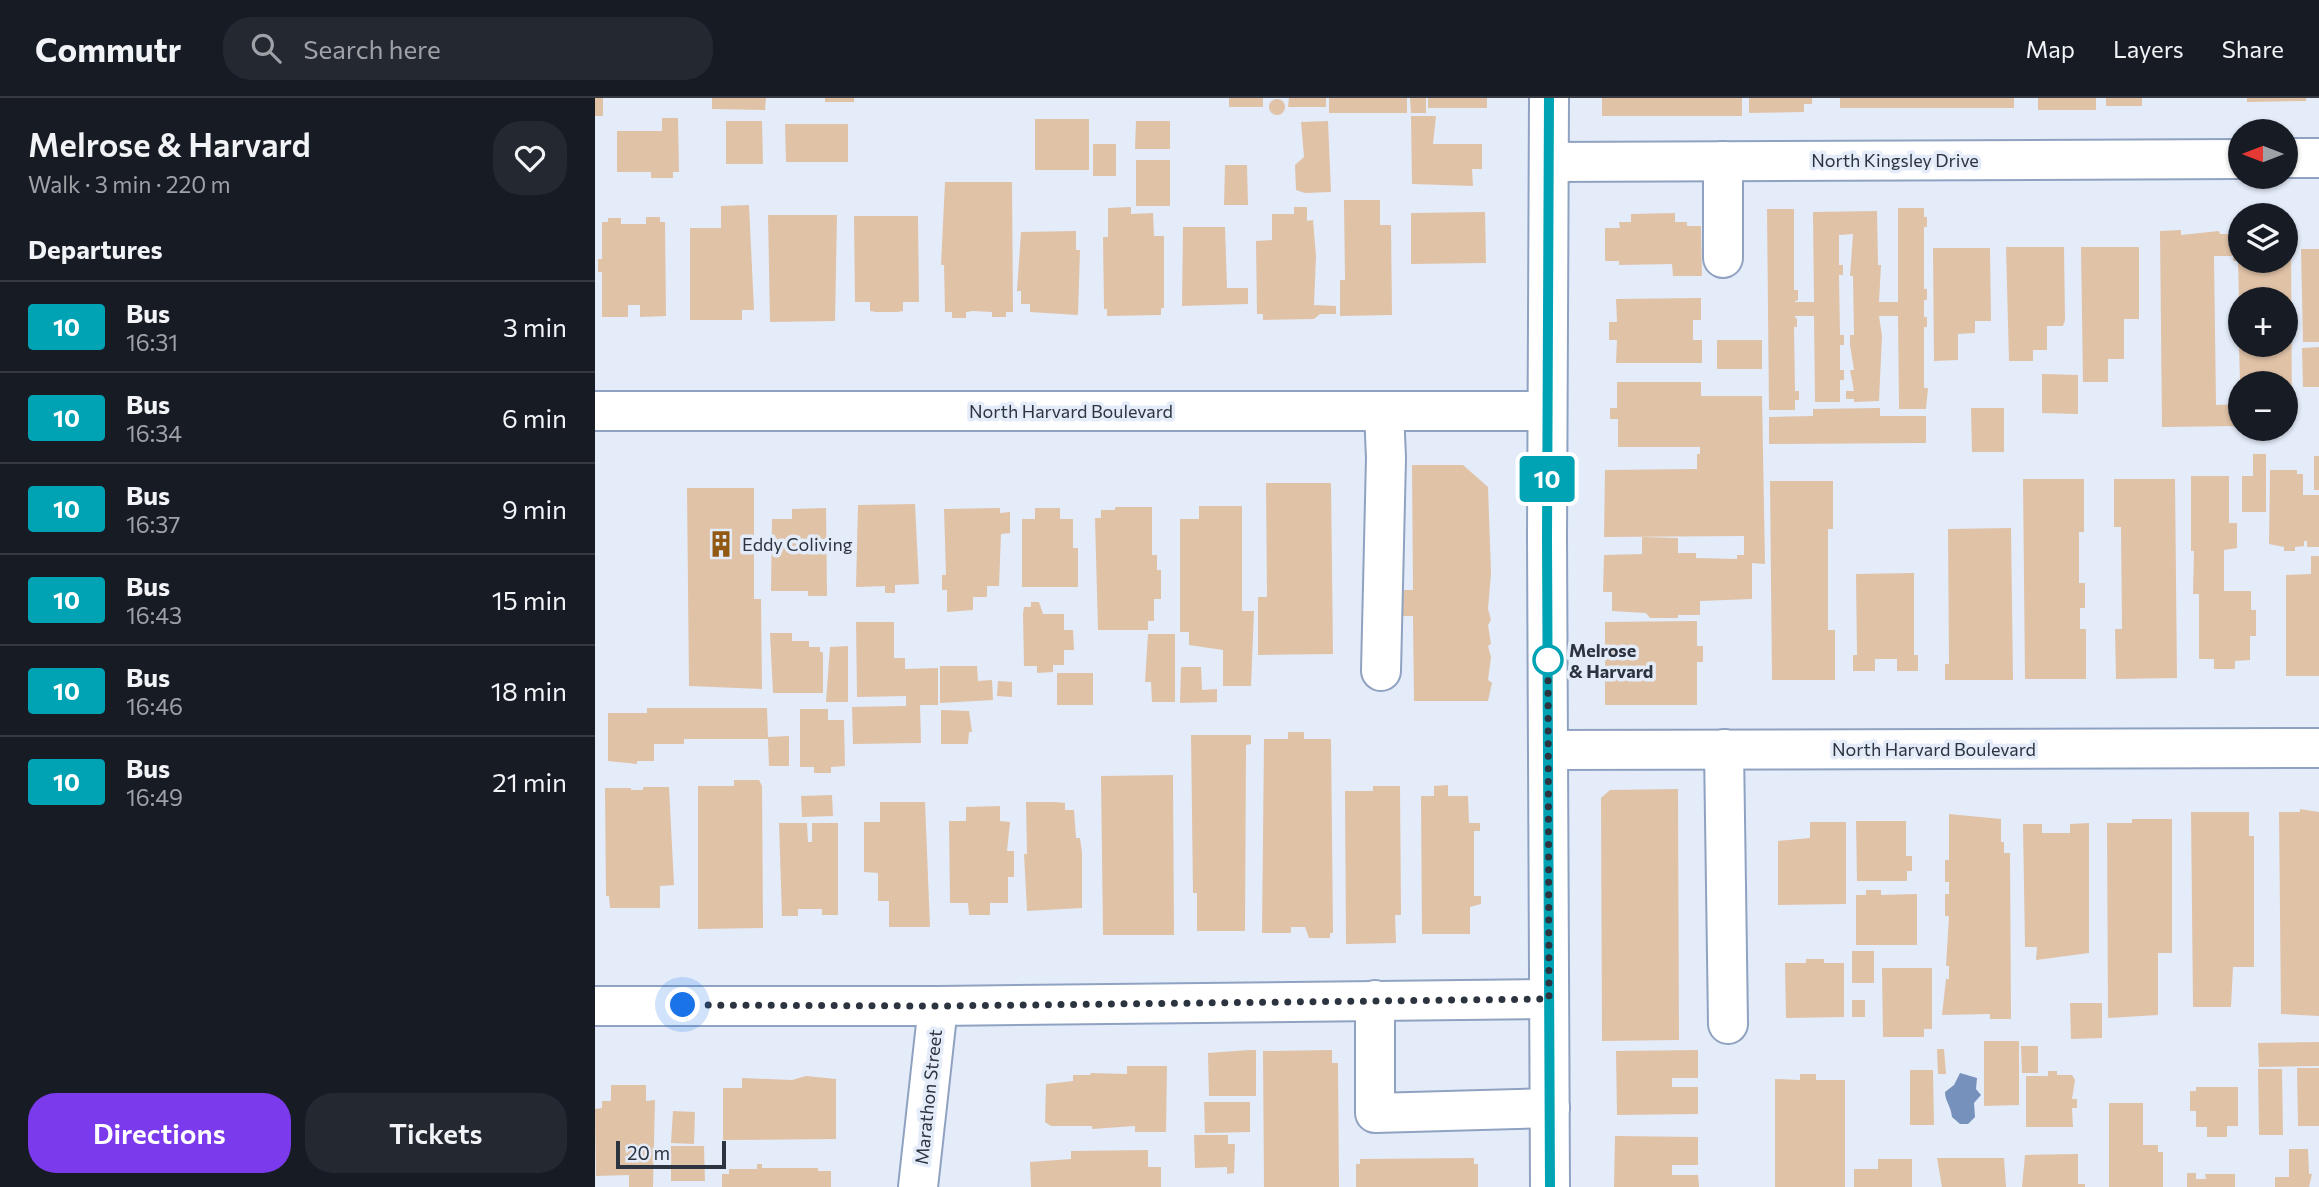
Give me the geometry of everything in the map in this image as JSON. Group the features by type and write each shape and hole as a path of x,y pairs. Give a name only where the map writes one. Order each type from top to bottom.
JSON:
{"street":[{"path":"1549,98 1547,411 1550,1187"},
{"path":"2298,159 2319,158"},
{"name":"North Kingsley Drive","path":"1549,162 2228,159"},
{"path":"1723,161 1723,258"},
{"name":"North Harvard Boulevard","path":"595,411 1547,411"},
{"path":"1381,671 1386,458 1384,411"},
{"name":"North Harvard Boulevard","path":"1550,750 2319,748"},
{"path":"1724,749 1728,1024"},
{"path":"595,1006 938,1006 1549,999"},
{"path":"1375,1000 1375,1113 1550,1108"},
{"name":"Marathon Street","path":"918,1187 938,1006"}],"water":[{"path":"1960,1073 1977,1078 1976,1089 1981,1095 1974,1103 1975,1117 1968,1124 1960,1124 1952,1117 1945,1095"}],"building":[{"path":"595,98 603,98 603,116 595,116"},
{"path":"712,98 766,98 765,110 712,109"},
{"path":"825,98 854,98 854,102 825,102"},
{"path":"1229,98 1263,98 1263,107 1229,107"},
{"path":"1289,98 1326,98 1326,107 1288,107"},
{"path":"1329,98 1407,98 1407,113 1329,113"},
{"path":"1410,98 1426,98 1426,113 1411,113"},
{"path":"1428,98 1487,98 1487,108 1428,108"},
{"path":"1602,98 1742,98 1742,116 1602,116"},
{"path":"1749,98 1812,98 1812,104 1804,104 1804,112 1749,113"},
{"path":"1840,98 2014,98 2014,108 1840,108"},
{"path":"2038,98 2096,98 2096,110 2038,110"},
{"path":"2106,98 2142,98 2142,106 2106,106"},
{"path":"2247,98 2306,98 2306,101 2247,102"},
{"path":"1274,99 1280,99 1285,107 1283,113 1274,115 1269,110 1269,104"},
{"path":"1411,116 1436,116 1433,144 1482,144 1482,169 1472,169 1473,186 1412,184"},
{"path":"662,118 678,118 679,172 673,172 673,178 651,178 651,172 617,172 617,131 662,131"},
{"path":"1035,119 1089,119 1089,170 1035,170"},
{"path":"726,121 762,121 763,164 726,164"},
{"path":"1136,121 1170,121 1170,149 1135,149"},
{"path":"1328,121 1331,192 1305,193 1296,190 1295,165 1304,157 1301,122"},
{"path":"785,124 848,124 848,162 786,162"},
{"path":"1093,144 1116,144 1116,176 1093,176"},
{"path":"1136,160 1170,160 1170,206 1136,206"},
{"path":"1225,165 1247,165 1248,205 1224,205"},
{"path":"945,182 1012,182 1013,312 1006,312 1006,317 992,317 992,312 973,311 966,312 966,318 952,318 952,312 945,312 944,265 941,265"},
{"path":"1344,200 1380,200 1380,225 1391,225 1392,315 1340,316 1340,280 1345,280"},
{"path":"749,205 754,310 742,310 742,320 690,320 690,228 721,228 721,206"},
{"path":"1131,207 1131,214 1153,213 1154,236 1164,236 1164,308 1161,308 1161,315 1107,316 1107,309 1104,309 1103,237 1108,237 1108,208"},
{"path":"1294,207 1307,207 1307,221 1313,220 1316,256 1314,305 1336,306 1336,314 1320,314 1314,319 1263,320 1263,314 1257,314 1256,241 1272,240 1272,214 1294,214"},
{"path":"1898,208 1924,208 1924,217 1927,217 1927,227 1924,227 1924,289 1927,289 1927,300 1924,300 1924,317 1927,317 1927,327 1924,327 1924,388 1928,388 1926,409 1899,409 1898,316 1879,316 1882,336 1879,401 1854,402 1854,399 1846,399 1846,391 1854,391 1850,370 1854,370 1850,345 1850,335 1854,335 1853,276 1850,276 1853,234 1839,235 1839,265 1843,265 1843,275 1839,275 1840,335 1844,335 1844,345 1840,345 1840,370 1844,370 1844,380 1840,380 1840,402 1815,402 1814,316 1794,316 1797,319 1797,327 1794,327 1795,391 1799,391 1799,400 1795,400 1795,410 1769,410 1767,209 1794,209 1794,290 1798,290 1798,300 1794,302 1814,302 1813,212 1877,211 1878,265 1881,265 1879,302 1898,302"},
{"path":"1485,212 1486,263 1411,264 1411,213"},
{"path":"1675,213 1675,222 1687,222 1687,226 1701,226 1702,276 1673,276 1672,264 1619,265 1619,261 1605,261 1605,228 1620,228 1619,222 1631,222 1631,214"},
{"path":"768,215 837,215 835,321 770,322"},
{"path":"854,216 918,216 919,302 903,302 903,311 876,312 870,311 870,302 855,302"},
{"path":"646,217 660,217 660,222 665,222 666,316 640,317 640,305 628,305 628,317 602,317 602,272 598,272 598,259 602,259 602,222 608,222 608,218 621,218 621,224 646,224"},
{"path":"1183,227 1225,227 1227,288 1248,288 1248,304 1182,306"},
{"path":"2181,230 2181,235 2219,231 2220,234 2228,234 2228,256 2214,256 2216,405 2228,404 2228,426 2162,427 2160,231"},
{"path":"1076,231 1076,250 1080,250 1078,315 1030,312 1030,304 1021,304 1021,291 1017,291 1021,232"},
{"path":"2006,247 2064,247 2065,320 2063,326 2047,326 2047,350 2033,350 2033,361 2009,361"},
{"path":"2081,247 2139,247 2139,319 2124,319 2124,359 2108,359 2108,382 2083,382"},
{"path":"1933,248 1990,248 1991,321 1975,321 1975,333 1958,334 1958,360 1934,361"},
{"path":"2301,249 2319,249 2319,342 2303,342"},
{"path":"2238,273 2291,273 2291,287 2239,287"},
{"path":"1701,298 1701,320 1693,320 1693,340 1702,340 1702,363 1616,363 1617,340 1609,340 1609,322 1617,322 1616,299"},
{"path":"1717,340 1762,340 1762,369 1717,369"},
{"path":"2319,347 2319,387 2303,387 2302,348"},
{"path":"2239,357 2292,357 2292,371 2240,371"},
{"path":"2042,374 2078,375 2078,414 2042,413"},
{"path":"1617,382 1701,382 1701,396 1762,396 1765,564 1752,563 1752,599 1700,601 1700,615 1678,615 1678,618 1650,618 1646,613 1612,611 1612,592 1603,592 1604,555 1642,554 1642,537 1678,538 1678,553 1696,553 1696,558 1737,559 1737,555 1744,555 1744,536 1604,537 1605,470 1697,469 1697,454 1700,454 1700,447 1618,447 1618,419 1610,419 1610,408 1617,408"},
{"path":"1880,408 1880,416 1926,416 1926,443 1769,444 1769,417 1813,416 1813,409"},
{"path":"1971,408 2004,408 2004,452 1972,452"},
{"path":"2253,454 2266,454 2266,512 2242,512 2242,476 2253,476"},
{"path":"2314,456 2319,456 2319,490 2314,490"},
{"path":"1412,465 1463,465 1488,487 1491,573 1488,609 1491,620 1488,625 1491,644 1488,646 1491,657 1488,680 1492,683 1488,701 1414,701 1413,616 1403,616 1403,590 1413,590"},
{"path":"2270,470 2297,470 2297,474 2303,474 2303,495 2319,495 2319,547 2307,547 2307,541 2304,541 2304,546 2295,547 2295,551 2284,551 2284,547 2269,544"},
{"path":"2191,476 2229,476 2229,523 2237,523 2237,548 2224,550 2224,591 2251,591 2251,610 2256,610 2256,636 2250,636 2250,660 2235,661 2235,669 2214,669 2214,659 2199,659 2199,594 2193,594 2194,551 2191,551"},
{"path":"2023,479 2084,479 2084,532 2079,532 2079,583 2085,583 2085,608 2080,608 2080,629 2086,629 2086,679 2025,679"},
{"path":"2114,479 2175,479 2177,678 2116,679 2115,629 2122,629 2121,527 2114,527"},
{"path":"1770,481 1833,481 1833,529 1828,529 1828,630 1835,630 1835,680 1772,680"},
{"path":"1266,483 1331,483 1333,654 1258,655 1258,597 1267,597"},
{"name":"Eddy Coliving","path":"687,488 754,488 754,599 761,599 762,689 689,686"},
{"path":"915,504 919,584 895,585 895,593 885,593 885,586 856,587 858,505"},
{"path":"1199,506 1242,506 1242,611 1254,611 1251,686 1223,686 1223,650 1189,645 1189,632 1180,632 1180,519 1199,519"},
{"path":"1115,507 1152,507 1152,555 1157,555 1157,570 1161,570 1161,599 1154,599 1154,621 1148,621 1148,630 1098,630 1095,518 1101,518 1101,510 1115,510"},
{"path":"826,508 827,596 808,596 808,591 771,591 772,519 792,519 792,509"},
{"path":"1000,508 1000,513 1010,512 1010,533 1001,534 999,586 987,586 987,597 973,597 973,610 947,612 947,590 942,590 942,575 946,575 944,509"},
{"path":"1035,508 1060,508 1060,519 1073,519 1073,548 1078,548 1078,587 1022,587 1022,519 1035,519"},
{"path":"2011,528 2013,680 1945,680 1945,664 1949,664 1948,529"},
{"path":"2311,556 2319,556 2319,676 2286,676 2286,575 2311,574"},
{"path":"1914,573 1914,655 1918,655 1918,671 1897,671 1897,659 1875,659 1875,671 1853,671 1853,655 1857,655 1856,574"},
{"path":"1031,602 1039,602 1043,614 1064,614 1064,630 1073,630 1074,650 1064,650 1064,665 1053,665 1053,672 1037,673 1037,666 1024,666 1023,614 1024,607 1031,607"},
{"path":"1697,621 1697,646 1703,646 1703,662 1697,662 1697,705 1605,705 1605,622"},
{"path":"856,622 894,622 894,658 905,658 905,669 938,668 938,705 920,705 921,743 853,744 852,707 906,706 906,696 857,697"},
{"path":"770,633 792,633 792,641 809,641 809,647 820,647 820,652 823,652 823,693 773,693"},
{"path":"1148,634 1175,634 1175,702 1152,702 1151,682 1145,682"},
{"path":"848,646 848,702 826,702 830,647"},
{"path":"940,666 977,666 978,681 992,680 993,700 940,703"},
{"path":"1181,667 1201,667 1202,690 1217,689 1217,702 1180,703"},
{"path":"1057,673 1093,673 1093,705 1057,705"},
{"path":"998,681 1012,682 1012,697 997,696"},
{"path":"647,708 767,708 768,737 789,736 789,766 769,766 768,739 684,739 684,744 654,744 654,761 637,761 637,764 608,761 608,713 647,713"},
{"path":"800,709 828,709 828,720 844,720 845,766 831,767 831,773 814,773 814,767 800,767"},
{"path":"941,710 969,711 972,732 969,732 968,744 941,744"},
{"path":"1288,732 1304,732 1304,739 1331,739 1333,933 1330,933 1330,938 1309,938 1305,927 1291,927 1291,933 1262,933 1264,739 1288,739"},
{"path":"1191,735 1251,735 1251,744 1246,745 1245,931 1197,931 1197,893 1193,893"},
{"path":"1173,775 1174,935 1103,935 1101,776"},
{"path":"734,780 759,780 762,786 763,928 698,929 698,786 734,786"},
{"path":"1448,785 1448,796 1468,796 1469,823 1480,823 1480,831 1474,831 1474,896 1481,896 1481,904 1470,907 1470,934 1422,934 1421,796 1434,796 1434,786"},
{"path":"1373,786 1400,786 1401,915 1395,915 1396,943 1346,944 1345,791 1373,791"},
{"path":"643,787 669,787 674,885 660,886 660,908 610,908 609,896 606,896 605,788 643,790"},
{"path":"1678,789 1679,1040 1602,1041 1601,798 1610,790"},
{"path":"832,795 833,816 802,817 801,796"},
{"path":"880,802 925,802 930,927 889,927 889,901 878,901 878,873 864,872 864,822 880,822"},
{"path":"1026,802 1065,803 1065,810 1074,810 1076,838 1080,838 1082,853 1082,908 1027,911 1024,854 1027,854"},
{"path":"1000,806 1000,821 1010,822 1007,851 1014,851 1014,877 1008,877 1008,903 990,903 990,915 969,915 968,903 950,903 949,821 966,821 966,807"},
{"path":"2300,809 2319,812 2319,1016 2281,1014 2279,812 2300,812"},
{"path":"2191,812 2249,812 2249,836 2254,836 2254,967 2233,967 2231,1007 2193,1007"},
{"path":"1949,814 2001,819 2001,842 2004,842 2004,853 2010,853 2011,1019 1990,1019 1990,1014 1942,1015 1946,979 1949,979 1949,966 1946,966 1949,916 1945,916 1945,894 1949,894 1949,882 1945,882 1945,860 1949,860"},
{"path":"2132,819 2172,819 2172,953 2158,953 2158,1015 2108,1018 2107,823 2132,823"},
{"path":"1856,821 1906,821 1906,856 1912,856 1912,871 1907,871 1907,881 1857,881"},
{"path":"1810,822 1846,822 1846,904 1778,905 1778,841 1810,838"},
{"path":"779,823 807,823 808,842 812,842 812,823 838,823 838,915 822,915 822,909 798,909 798,916 782,916"},
{"path":"2089,823 2089,953 2036,960 2037,947 2025,947 2023,824 2042,824 2042,833 2070,833 2070,824"},
{"path":"1866,890 1881,890 1881,895 1917,894 1917,945 1856,945 1856,895 1866,895"},
{"path":"1852,951 1874,951 1874,983 1852,983"},
{"path":"1806,959 1844,963 1844,1017 1786,1018 1785,963 1806,963"},
{"path":"1882,968 1932,968 1932,1029 1924,1029 1924,1037 1883,1037"},
{"path":"1852,1000 1865,1000 1865,1017 1852,1017"},
{"path":"2070,1003 2102,1003 2102,1038 2071,1039"},
{"path":"1984,1041 2019,1041 2019,1105 1984,1106"},
{"path":"2319,1042 2319,1066 2259,1067 2258,1043"},
{"path":"2021,1046 2038,1046 2038,1073 2022,1073"},
{"path":"1937,1049 1944,1049 1946,1074 1938,1074"},
{"path":"1256,1050 1256,1096 1209,1096 1208,1053"},
{"path":"1332,1050 1332,1063 1338,1063 1339,1187 1264,1187 1263,1051"},
{"path":"1698,1050 1698,1078 1672,1078 1672,1087 1698,1087 1698,1114 1617,1115 1616,1051"},
{"path":"1127,1066 1167,1066 1166,1132 1135,1132 1135,1126 1092,1129 1092,1126 1051,1126 1045,1122 1046,1084 1073,1081 1073,1075 1127,1074"},
{"path":"2297,1068 2319,1068 2319,1126 2298,1126"},
{"path":"2258,1069 2282,1069 2283,1135 2259,1135"},
{"path":"1910,1070 1933,1070 1934,1125 1910,1125"},
{"path":"2048,1071 2057,1071 2057,1075 2072,1075 2075,1080 2072,1099 2077,1099 2077,1108 2072,1108 2073,1127 2026,1127 2026,1076 2048,1076"},
{"path":"1800,1074 1816,1074 1816,1080 1845,1080 1845,1187 1775,1187 1775,1079 1800,1080"},
{"path":"806,1076 836,1079 836,1139 723,1140 723,1088 742,1088 742,1078 792,1080"},
{"path":"611,1085 646,1085 646,1101 655,1100 653,1187 629,1187 629,1175 596,1176 595,1109 602,1108 602,1101 611,1101"},
{"path":"2196,1087 2238,1087 2238,1126 2227,1126 2227,1137 2207,1137 2207,1127 2196,1127 2196,1111 2190,1111 2190,1091 2196,1091"},
{"path":"1204,1102 1250,1102 1250,1132 1205,1133"},
{"path":"2109,1103 2143,1103 2143,1145 2158,1145 2158,1152 2163,1152 2163,1187 2109,1187"},
{"path":"673,1111 695,1112 694,1144 671,1143"},
{"path":"1194,1135 1228,1135 1228,1144 1235,1144 1234,1173 1227,1174 1227,1167 1195,1168"},
{"path":"1615,1136 1698,1137 1698,1165 1672,1165 1672,1175 1698,1175 1699,1187 1614,1187"},
{"path":"671,1146 704,1146 705,1181 671,1181"},
{"path":"2289,1149 2308,1149 2309,1174 2312,1174 2309,1187 2275,1187 2275,1177 2289,1177"},
{"path":"1148,1150 1148,1167 1161,1167 1161,1187 1031,1187 1030,1162 1071,1159 1071,1151"},
{"path":"2078,1154 2078,1184 2085,1184 2085,1187 2022,1187 2025,1155"},
{"path":"1474,1158 1474,1164 1478,1164 1478,1187 1356,1187 1356,1164 1360,1164 1360,1159"},
{"path":"1937,1158 2004,1158 2006,1187 1942,1187"},
{"path":"1878,1159 1912,1159 1912,1187 1854,1187 1854,1169 1878,1169"},
{"path":"757,1164 762,1164 762,1168 818,1168 818,1171 831,1171 831,1187 722,1187 722,1174 729,1174 729,1169 757,1169"},
{"path":"2187,1173 2196,1173 2196,1179 2206,1179 2205,1174 2235,1174 2235,1187 2187,1187"}],"bus line":[{"name":"10","path":"1549,98 1547,538 1550,1187"}],"place":[{"name":"Eddy Coliving","path":"721,544"},
{"name":"Melrose & Harvard","path":"1548,660"}],"route":[{"path":"683,1005 938,1006 1549,999 1548,660"}]}
